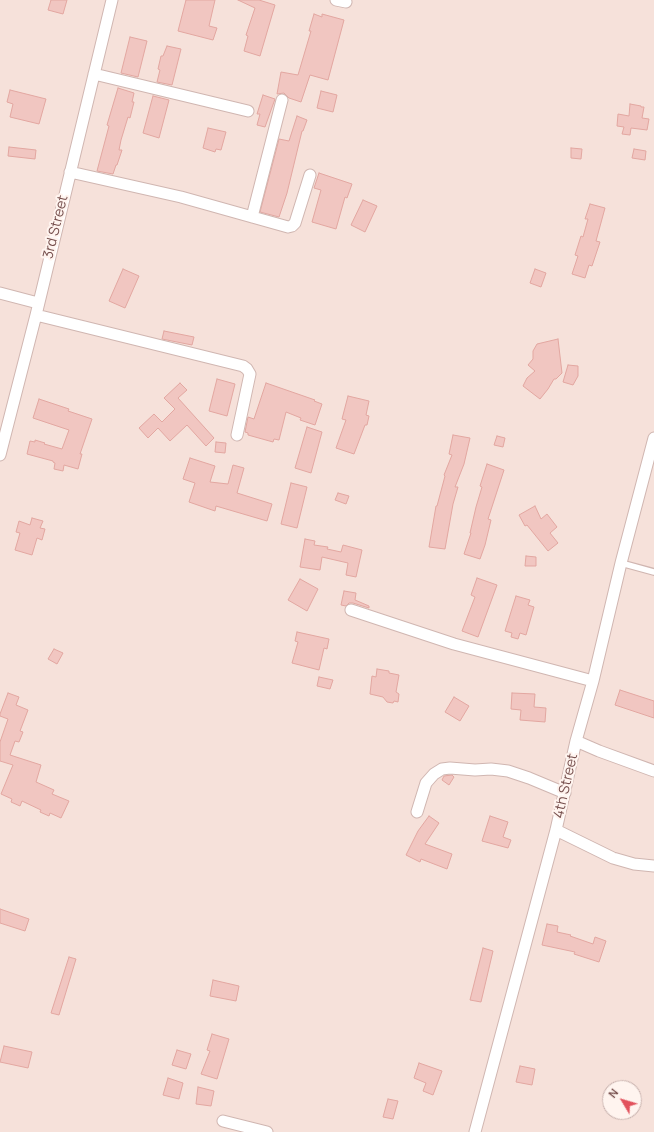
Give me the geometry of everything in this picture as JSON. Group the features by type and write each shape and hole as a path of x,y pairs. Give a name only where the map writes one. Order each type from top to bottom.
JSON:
{"street":[{"name":"3rd Street","path":"0,455 36,315 112,0"},
{"path":"94,74 248,111"},
{"path":"252,217 282,100"},
{"path":"70,172 181,197 288,227 295,223 310,175"},
{"path":"0,293 38,303"},
{"path":"36,315 243,366 250,374 237,435"},
{"name":"4th Street","path":"475,1132 556,830 576,741 593,681 621,563 654,438"},
{"path":"351,610 454,644 593,681"},
{"path":"576,741 654,771"},
{"path":"417,812 426,783 434,774 442,769 491,769 508,771 565,793"},
{"path":"556,830 613,858 634,864 654,866"},
{"path":"223,1121 267,1132"}],"lane":[{"path":"621,563 654,572"}],"shaded area":[{"path":"0,0 654,0 654,1132 0,1132"}],"building":[{"path":"51,0 67,0 63,14 48,10"},
{"path":"186,0 215,0 209,26 217,28 213,40 178,31"},
{"path":"238,0 259,0 275,5 260,56 244,51 248,36 246,35 255,8"},
{"path":"314,14 322,17 322,14 344,20 328,80 310,75 301,102 289,98 284,93 277,94 281,72 298,75 311,31 309,31"},
{"path":"130,37 147,41 138,77 121,73"},
{"path":"167,46 181,49 172,85 157,82 161,56 163,56"},
{"path":"118,88 134,93 132,102 134,102 130,118 128,117 121,140 119,150 122,150 113,174 97,171 109,126 107,125"},
{"path":"10,90 46,99 39,124 10,117 13,104 7,102"},
{"path":"321,91 337,95 333,112 317,108"},
{"path":"263,95 275,99 265,127 257,125 260,114 257,114"},
{"path":"153,96 169,100 159,138 143,133"},
{"path":"630,104 644,107 642,118 649,119 647,130 631,128 630,135 622,134 624,127 617,126 618,114 629,116"},
{"path":"297,116 307,120 302,131 287,193 279,217 260,212 279,139 289,141"},
{"path":"208,128 226,132 221,150 216,149 215,152 203,148"},
{"path":"9,147 36,150 35,159 8,156"},
{"path":"571,148 582,149 581,159 571,158"},
{"path":"634,149 646,151 645,160 632,158"},
{"path":"319,173 352,184 347,198 345,197 336,229 312,222 321,190 314,188"},
{"path":"363,200 377,206 365,232 351,225"},
{"path":"590,204 605,208 596,241 600,242 592,266 589,265 585,278 572,274 578,256 575,255 581,236 583,237 588,219 585,219"},
{"path":"123,269 139,276 125,308 109,301"},
{"path":"535,269 546,273 541,287 530,283"},
{"path":"164,331 194,337 192,345 162,339"},
{"path":"558,339 562,373 554,379 540,399 523,386 527,378 535,371 528,365 533,359 533,351 537,344"},
{"path":"568,365 578,366 578,376 573,385 563,382"},
{"path":"217,379 235,384 227,416 209,411"},
{"path":"180,383 187,390 178,398 214,438 206,446 187,425 170,441 158,428 148,438 139,428 154,414 162,422 175,409 164,398"},
{"path":"266,383 315,400 314,401 322,404 315,425 300,420 301,418 286,412 279,440 274,439 273,442 248,435 248,433 245,432 248,417 254,419"},
{"path":"348,396 369,401 366,415 369,416 367,425 365,425 354,454 336,448 346,420 342,419"},
{"path":"39,399 69,409 68,411 92,419 80,454 82,454 78,469 64,465 63,471 54,469 55,463 53,461 27,454 30,441 35,442 35,440 62,449 69,430 33,418"},
{"path":"307,427 322,432 311,473 295,468"},
{"path":"453,435 470,438 464,464 455,487 458,487 453,504 445,549 429,547 436,506 445,476 444,475 452,455 449,454"},
{"path":"497,436 505,438 503,447 494,445"},
{"path":"216,442 226,443 225,453 215,452"},
{"path":"190,458 215,466 210,482 228,484 233,465 244,468 237,493 272,504 267,521 216,506 215,511 189,502 195,483 183,479"},
{"path":"487,464 504,470 488,519 491,520 480,559 464,554 471,533 482,487 480,486"},
{"path":"291,483 307,487 297,528 281,524"},
{"path":"338,493 349,496 346,504 335,500"},
{"path":"535,506 541,519 547,514 557,527 550,533 558,543 548,551 527,525 525,526 519,515"},
{"path":"32,518 43,521 40,528 45,529 42,540 37,538 32,555 15,550 20,533 16,532 19,521 30,525"},
{"path":"305,539 315,541 314,545 328,547 327,549 341,552 343,545 362,550 356,577 346,575 348,563 322,557 320,570 300,567"},
{"path":"526,556 536,557 536,566 525,566"},
{"path":"477,578 497,585 478,637 462,631 475,597 471,595"},
{"path":"300,579 318,589 307,611 288,600"},
{"path":"344,591 356,593 355,600 369,606 369,608 353,603 349,603 346,606 341,605"},
{"path":"516,596 530,600 528,605 534,607 526,635 520,633 518,639 511,637 512,633 505,631"},
{"path":"297,632 329,639 327,649 324,648 319,670 292,663 298,642 295,641"},
{"path":"54,649 63,653 57,664 48,659"},
{"path":"377,669 389,671 389,673 399,675 396,692 399,694 398,702 387,702 383,697 370,694 372,676 376,677"},
{"path":"319,677 333,680 330,689 317,686"},
{"path":"620,690 654,701 654,718 615,705"},
{"path":"8,693 19,697 16,705 28,710 20,731 23,732 19,742 15,741 10,755 41,765 36,782 54,790 52,794 69,801 61,818 50,813 49,816 40,812 41,810 22,801 20,806 11,802 12,799 1,794 13,765 0,761 0,742 8,719 0,716 0,714"},
{"path":"512,693 535,694 534,707 546,708 545,722 520,720 521,710 511,709"},
{"path":"454,697 469,706 460,721 445,712"},
{"path":"452,775 454,777 449,785 442,780 444,776"},
{"path":"429,816 439,823 425,844 452,854 447,869 421,859 420,862 406,855 418,831"},
{"path":"490,816 508,822 503,837 511,840 508,848 482,841"},
{"path":"0,909 29,919 25,931 0,923"},
{"path":"547,924 558,926 557,932 571,935 570,936 593,944 595,937 606,941 599,962 574,954 575,952 542,945"},
{"path":"483,948 493,951 481,1002 470,1000"},
{"path":"69,957 76,959 59,1015 51,1013"},
{"path":"213,980 239,986 236,1001 210,996"},
{"path":"212,1034 229,1039 217,1079 201,1074 210,1051 207,1050"},
{"path":"4,1046 32,1052 28,1068 0,1062"},
{"path":"177,1050 191,1054 186,1069 172,1065"},
{"path":"419,1063 442,1071 433,1095 423,1091 426,1083 414,1078"},
{"path":"520,1066 535,1069 532,1085 516,1082"},
{"path":"168,1078 183,1083 179,1099 163,1095"},
{"path":"198,1087 214,1091 211,1106 196,1104"},
{"path":"388,1099 398,1101 393,1119 383,1117"}]}
